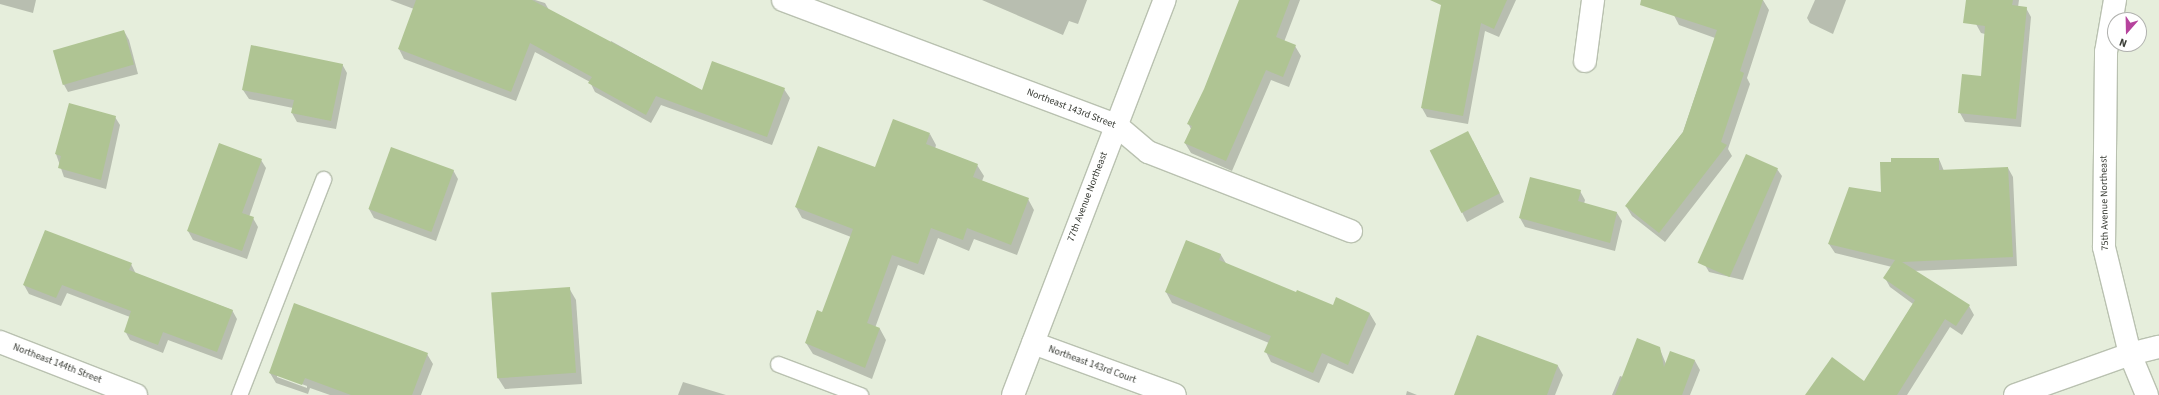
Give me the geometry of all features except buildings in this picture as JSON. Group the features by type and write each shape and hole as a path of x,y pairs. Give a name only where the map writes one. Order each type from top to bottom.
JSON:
{"street":[{"name":"Northeast 143rd Street","path":"783,0 1116,125 1148,152 1351,231"},
{"name":"77th Avenue Northeast","path":"1013,395 1165,0"},
{"path":"1585,61 1593,0"},
{"name":"75th Avenue Northeast","path":"2115,0 2106,52 2104,247 2130,354"},
{"name":"Northeast 144th Street","path":"0,342 136,395"},
{"name":"Northeast 143rd Court","path":"1033,343 1174,395"},
{"path":"2015,395 2130,354 2159,347"},
{"path":"2130,354 2146,395"}],"lane":[{"path":"239,395 323,179"},
{"path":"778,364 860,395"}]}
